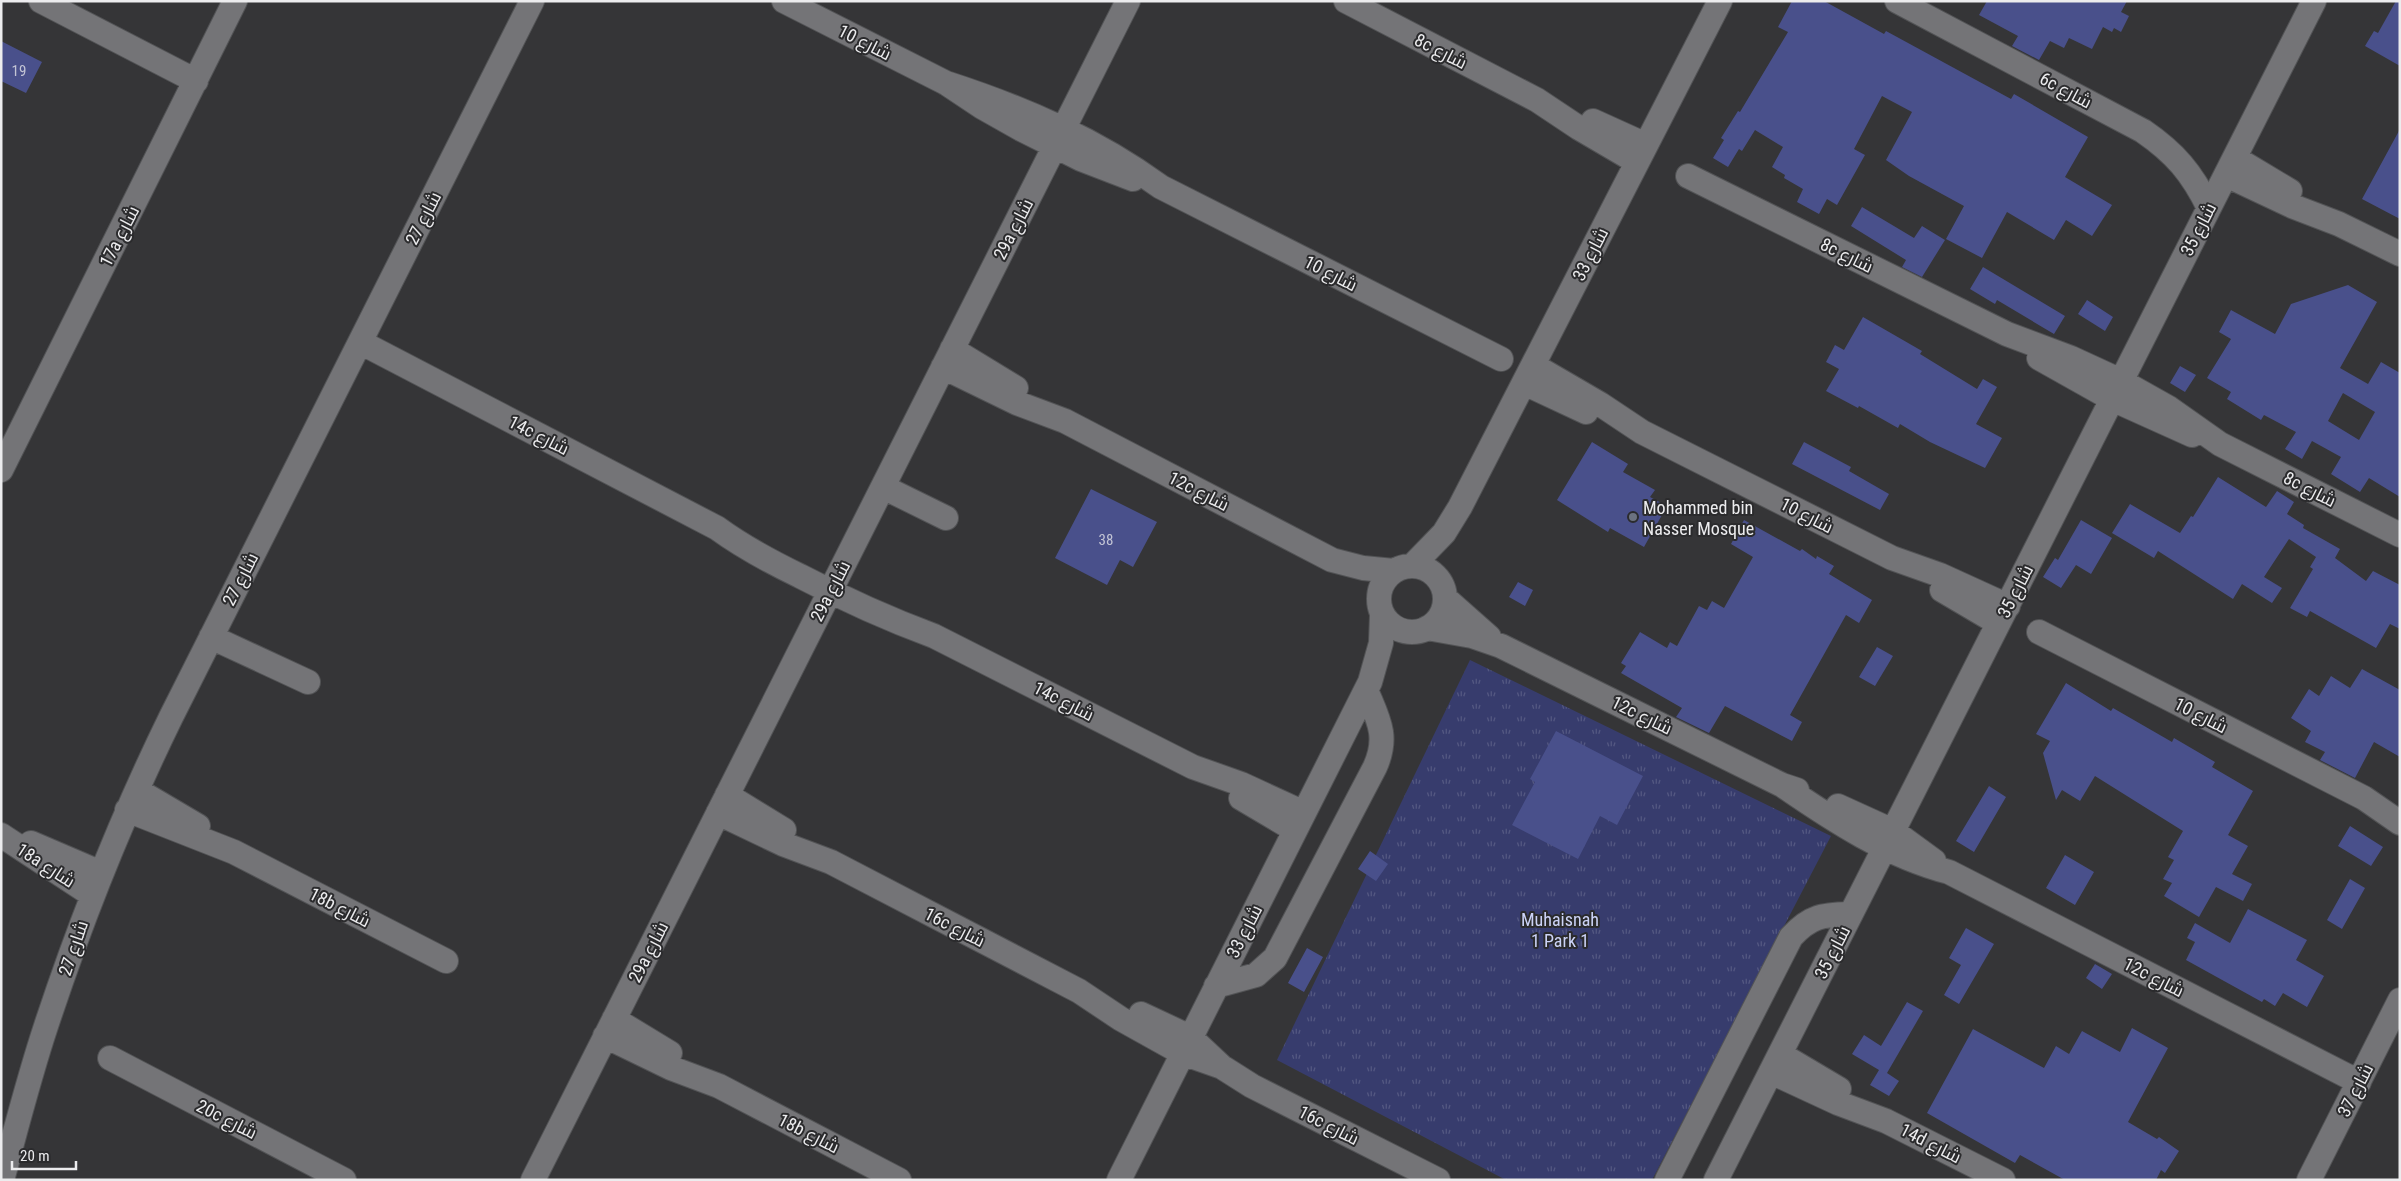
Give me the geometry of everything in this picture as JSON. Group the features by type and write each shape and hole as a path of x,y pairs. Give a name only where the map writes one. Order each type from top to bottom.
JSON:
{"street":[{"path":"41,1 196,81"},
{"name":"17a شارع","path":"3,461 196,81 234,1"},
{"name":"شارع 27","path":"2,1180 45,1028 92,895 132,800 211,637 532,1"},
{"name":"شارع 10","path":"784,1 946,83 1011,105 1059,136 1127,164 1161,187 1501,359"},
{"name":"29a شارع","path":"533,1180 1128,1"},
{"name":"8c شارع","path":"1346,1 1537,100 1584,117 1642,154"},
{"name":"شارع 33","path":"1403,569 1439,539 1460,507 1720,1"},
{"name":"6c شارع","path":"1897,1 2149,135 2176,157 2190,172 2209,208"},
{"name":"شارع 35","path":"1716,1180 2314,1"},
{"path":"2230,166 2292,206 2339,224 2400,254"},
{"name":"8c شارع","path":"1688,176 2007,334 2061,372 2117,390 2179,430 2220,444 2400,535"},
{"name":"14c شارع","path":"360,342 717,528 746,537 834,583 900,611 934,636 1193,767 1241,784 1299,822"},
{"name":"12c شارع","path":"948,358 1023,392 1065,421 1332,560 1362,568 1403,569"},
{"name":"شارع 10","path":"1528,374 1600,404 1642,432 1892,558 1935,586 2003,614"},
{"path":"883,487 946,518"},
{"name":"شارع 33","path":"1442,590 1450,536 1460,507"},
{"name":"12c شارع","path":"1332,560 1357,582 1381,611"},
{"path":"1422,568 1432,573 1442,590 1443,610 1437,621 1422,630 1407,632 1397,629 1381,611 1381,586 1403,569 1422,568"},
{"name":"12c شارع","path":"1442,590 1477,629 1501,646"},
{"name":"شارع 33","path":"1119,1180 1368,686 1381,643 1381,611"},
{"name":"شارع 33","path":"1368,686 1392,656 1422,630"},
{"name":"12c شارع","path":"1422,630 1472,636 1501,646 1782,785 1824,813 1889,840 1916,862 1949,872 2359,1082"},
{"name":"شارع 10","path":"2039,632 2364,798 2400,811"},
{"path":"211,637 308,682"},
{"path":"1216,986 1244,980 1256,975 1275,958 1375,767 1379,757 1382,735 1368,686"},
{"name":"شارع 10","path":"2364,798 2400,823"},
{"name":"18b شارع","path":"132,800 203,829 234,852 446,962"},
{"name":"16c شارع","path":"722,804 789,833 831,862 1079,991 1126,1008 1252,1086 1438,1180"},
{"name":"18a شارع","path":"1,831 101,873"},
{"name":"18a شارع","path":"1,835 92,895"},
{"path":"1674,1176 1791,936 1811,919 1824,915 1851,914"},
{"name":"شارع 37","path":"2309,1180 2400,1000"},
{"name":"18b شارع","path":"610,1027 899,1180"},
{"name":"20c شارع","path":"110,1058 344,1180"},
{"name":"14d شارع","path":"1776,1063 1838,1103 1886,1121 2003,1180"}],"green space":[{"name":"Muhaisnah 1 Park 1","path":"1470,660 1831,836 1652,1180 1506,1180 1277,1060"}],"building":[{"path":"1792,1 1824,1 1884,34 1886,31 2011,99 2014,94 2088,137 2065,177 2112,205 2092,236 2066,220 2054,240 2007,212 1982,258 1946,239 1964,206 1909,176 1886,160 1912,112 1882,96 1854,149 1865,155 1837,205 1827,199 1819,214 1797,202 1803,189 1784,178 1785,175 1772,167 1783,147 1755,130 1742,151 1739,149 1728,167 1713,158 1724,140 1721,138 1738,111 1740,112 1788,32 1778,27"},
{"path":"1987,1 2127,1 2121,12 2129,16 2121,32 2114,28 2112,32 2103,27 2092,49 2069,38 2064,48 2050,41 2039,60 2012,46 2018,36 1979,15"},
{"path":"2396,1 2400,1 2400,66 2365,46 2374,31 2378,33"},
{"path":"1,41 42,62 26,93 1,81"},
{"path":"2400,129 2400,219 2362,199"},
{"path":"1862,207 1914,238 1922,226 1945,240 1922,277 1902,267 1906,260 1851,226"},
{"path":"1983,267 2065,316 2054,334 1997,300 1995,304 1970,289"},
{"path":"2348,285 2377,302 2340,368 2368,384 2381,362 2400,373 2400,497 2369,478 2360,492 2331,474 2341,457 2312,441 2302,459 2285,449 2296,432 2264,415 2261,420 2227,399 2231,392 2207,378 2231,339 2219,332 2231,310 2275,334 2291,304","holes":["2343,393 2375,412 2359,440 2328,421"]},
{"path":"2087,300 2113,317 2105,331 2078,314"},
{"path":"1863,317 1922,351 1920,354 1977,389 1983,379 1997,387 1976,424 2002,438 1985,468 1930,442 1900,424 1898,428 1859,406 1858,408 1826,391 1839,369 1826,362 1835,345 1844,350"},
{"path":"2180,366 2196,375 2185,392 2170,383"},
{"path":"1592,442 1628,464 1623,472 1655,490 1650,497 1667,506 1644,547 1610,528 1608,532 1557,500"},
{"path":"1804,442 1851,467 1849,471 1889,494 1880,510 1792,464"},
{"path":"2218,477 2266,507 2277,491 2294,502 2287,514 2304,525 2303,528 2340,549 2335,558 2366,581 2373,571 2400,585 2400,629 2390,624 2376,648 2310,611 2307,617 2290,608 2313,569 2310,567 2316,557 2289,539 2264,577 2282,588 2272,603 2242,584 2233,599 2158,551 2154,558 2112,533 2130,504 2180,533 2191,516 2193,517"},
{"path":"1091,489 1157,522 1133,567 1120,560 1107,585 1055,558"},
{"path":"1744,520 1800,551 1802,549 1816,559 1817,556 1834,566 1829,574 1872,600 1859,623 1846,615 1790,715 1802,722 1792,741 1725,706 1709,733 1676,717 1682,708 1621,673 1626,666 1621,663 1640,632 1667,648 1670,642 1677,646 1699,606 1707,610 1712,601 1724,608 1753,557 1731,544"},
{"path":"2081,520 2112,538 2091,574 2076,565 2061,588 2043,577 2055,558 2058,560"},
{"path":"1518,582 1533,590 1525,606 1509,597"},
{"path":"1877,647 1893,656 1875,686 1859,677"},
{"path":"2362,669 2400,690 2400,757 2374,742 2355,778 2320,760 2325,752 2305,742 2311,731 2291,718 2309,689 2319,696 2331,676 2350,688"},
{"path":"2066,683 2111,711 2113,708 2172,742 2174,738 2215,762 2212,767 2253,791 2228,835 2248,846 2232,874 2252,884 2243,901 2216,887 2199,917 2164,896 2172,883 2163,879 2174,860 2168,857 2183,831 2095,776 2080,801 2062,790 2056,800 2043,753 2050,741 2036,734"},
{"path":"1556,731 1643,776 1617,825 1600,816 1578,859 1512,825 1535,782 1530,779"},
{"path":"1989,786 2006,797 1974,852 1956,841"},
{"path":"2350,826 2383,847 2371,866 2338,846"},
{"path":"1370,851 1388,864 1376,881 1358,869"},
{"path":"2065,855 2094,872 2075,905 2046,888"},
{"path":"2350,879 2365,888 2342,929 2327,920"},
{"path":"2248,909 2307,940 2296,960 2324,976 2307,1007 2283,993 2275,1006 2264,999 2262,1002 2186,960 2195,942 2187,938 2195,923 2230,943"},
{"path":"1966,928 1994,944 1959,1004 1944,995 1961,965 1949,958"},
{"path":"1307,948 1323,957 1304,992 1288,983"},
{"path":"2095,964 2112,974 2102,989 2086,978"},
{"path":"1907,1002 1923,1011 1887,1073 1899,1081 1889,1096 1870,1085 1879,1070 1852,1054 1864,1035 1881,1046"},
{"path":"2132,1028 2168,1048 2128,1122 2157,1139 2159,1137 2179,1151 2165,1173 2161,1170 2156,1180 2065,1180 2020,1155 2015,1163 1927,1113 1973,1029 2044,1068 2056,1046 2069,1054 2082,1031 2120,1052"}],"place":[{"name":"Mohammed bin Nasser Mosque","path":"1633,517"}]}
